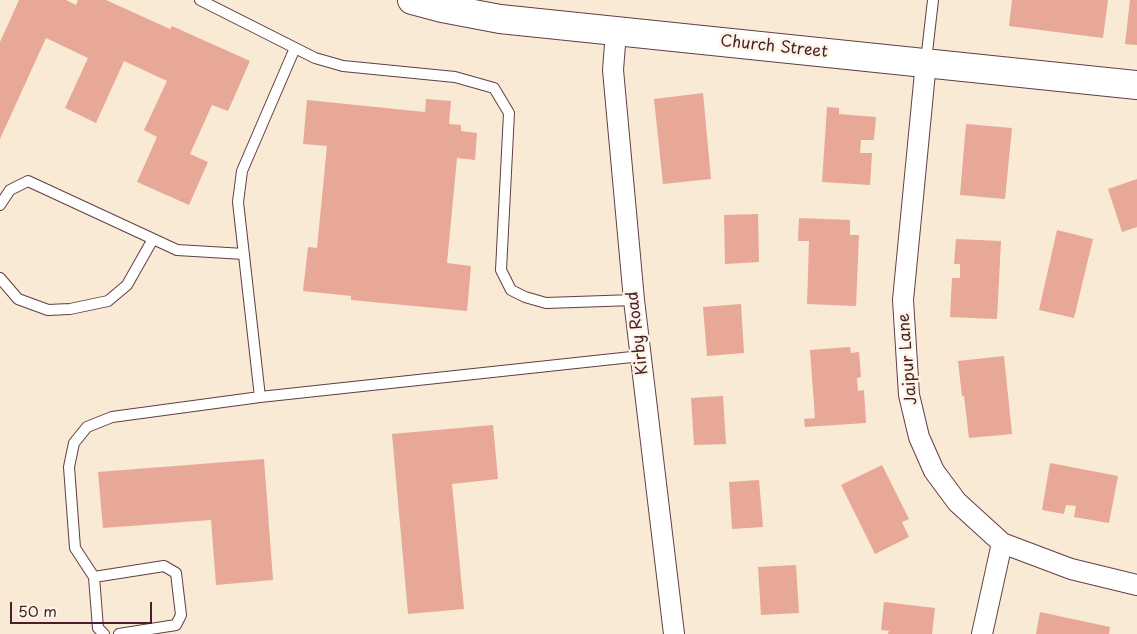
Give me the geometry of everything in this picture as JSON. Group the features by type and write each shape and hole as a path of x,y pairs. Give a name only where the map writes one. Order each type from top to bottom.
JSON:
{"main road":[{"name":"Church Street","path":"412,0 500,19 1137,85"}],"street":[{"name":"Kirby Road","path":"616,32 613,70 634,300 674,634"},
{"name":"Jaipur Lane","path":"926,62 903,300 909,394 919,438 934,470 957,502 1002,543 1070,569 1137,585"},
{"path":"982,634 1002,543"}],"lane":[{"path":"200,0 315,58 343,66 455,77 494,88 509,112 501,270 511,290 525,297 546,303 634,300"},
{"path":"926,62 933,0"},
{"path":"260,397 238,202 242,171 295,48"},
{"path":"0,205 10,190 28,181 177,250 244,254"},
{"path":"0,278 18,299 48,310 70,309 108,301 127,285 154,239"},
{"path":"104,634 98,628 94,577 75,548 69,467 74,443 87,427 112,417 260,397 641,356"},
{"path":"94,577 164,566 176,573 181,614 176,625 118,634"}],"building":[{"path":"19,0 66,0 76,5 78,0 106,0 170,29 172,26 250,61 228,111 212,105 190,154 208,162 189,205 137,182 157,137 144,130 167,81 124,61 96,123 65,108 88,58 46,38 0,139 0,42"},
{"path":"1012,0 1108,0 1103,38 1009,26"},
{"path":"1130,0 1137,0 1137,45 1125,44"},
{"path":"703,93 711,179 663,184 654,99"},
{"path":"426,99 451,101 449,124 461,125 461,131 477,133 475,160 457,158 447,263 471,266 467,311 351,300 351,296 303,291 308,247 317,248 327,146 303,144 307,100 425,112"},
{"path":"827,107 839,108 839,114 876,117 874,140 861,140 860,153 872,153 870,185 822,182"},
{"path":"966,124 1012,128 1005,199 960,195"},
{"path":"1137,179 1137,227 1122,232 1108,189"},
{"path":"758,214 759,262 725,264 724,215"},
{"path":"799,218 850,220 850,235 859,235 856,306 807,304 809,241 798,241"},
{"path":"1057,230 1093,239 1074,318 1039,310"},
{"path":"956,239 1001,241 997,319 950,317 952,278 960,278 960,264 954,264"},
{"path":"741,304 744,353 707,356 703,307"},
{"path":"850,347 851,353 859,352 861,377 857,378 858,391 864,390 866,423 805,427 804,419 815,418 810,350"},
{"path":"1004,356 1012,434 969,438 958,361"},
{"path":"723,396 726,444 694,445 691,398"},
{"path":"493,425 498,479 452,484 464,609 408,614 392,434"},
{"path":"264,459 273,580 216,585 211,520 103,528 98,472"},
{"path":"1050,463 1118,476 1109,523 1074,517 1076,506 1066,505 1064,514 1042,510"},
{"path":"882,465 909,519 902,522 909,537 875,554 841,485"},
{"path":"759,480 763,527 732,529 729,482"},
{"path":"796,565 799,613 761,615 758,567"},
{"path":"884,602 935,608 932,634 888,634 889,631 881,630"},
{"path":"1040,612 1110,627 1109,634 1036,634"}]}
